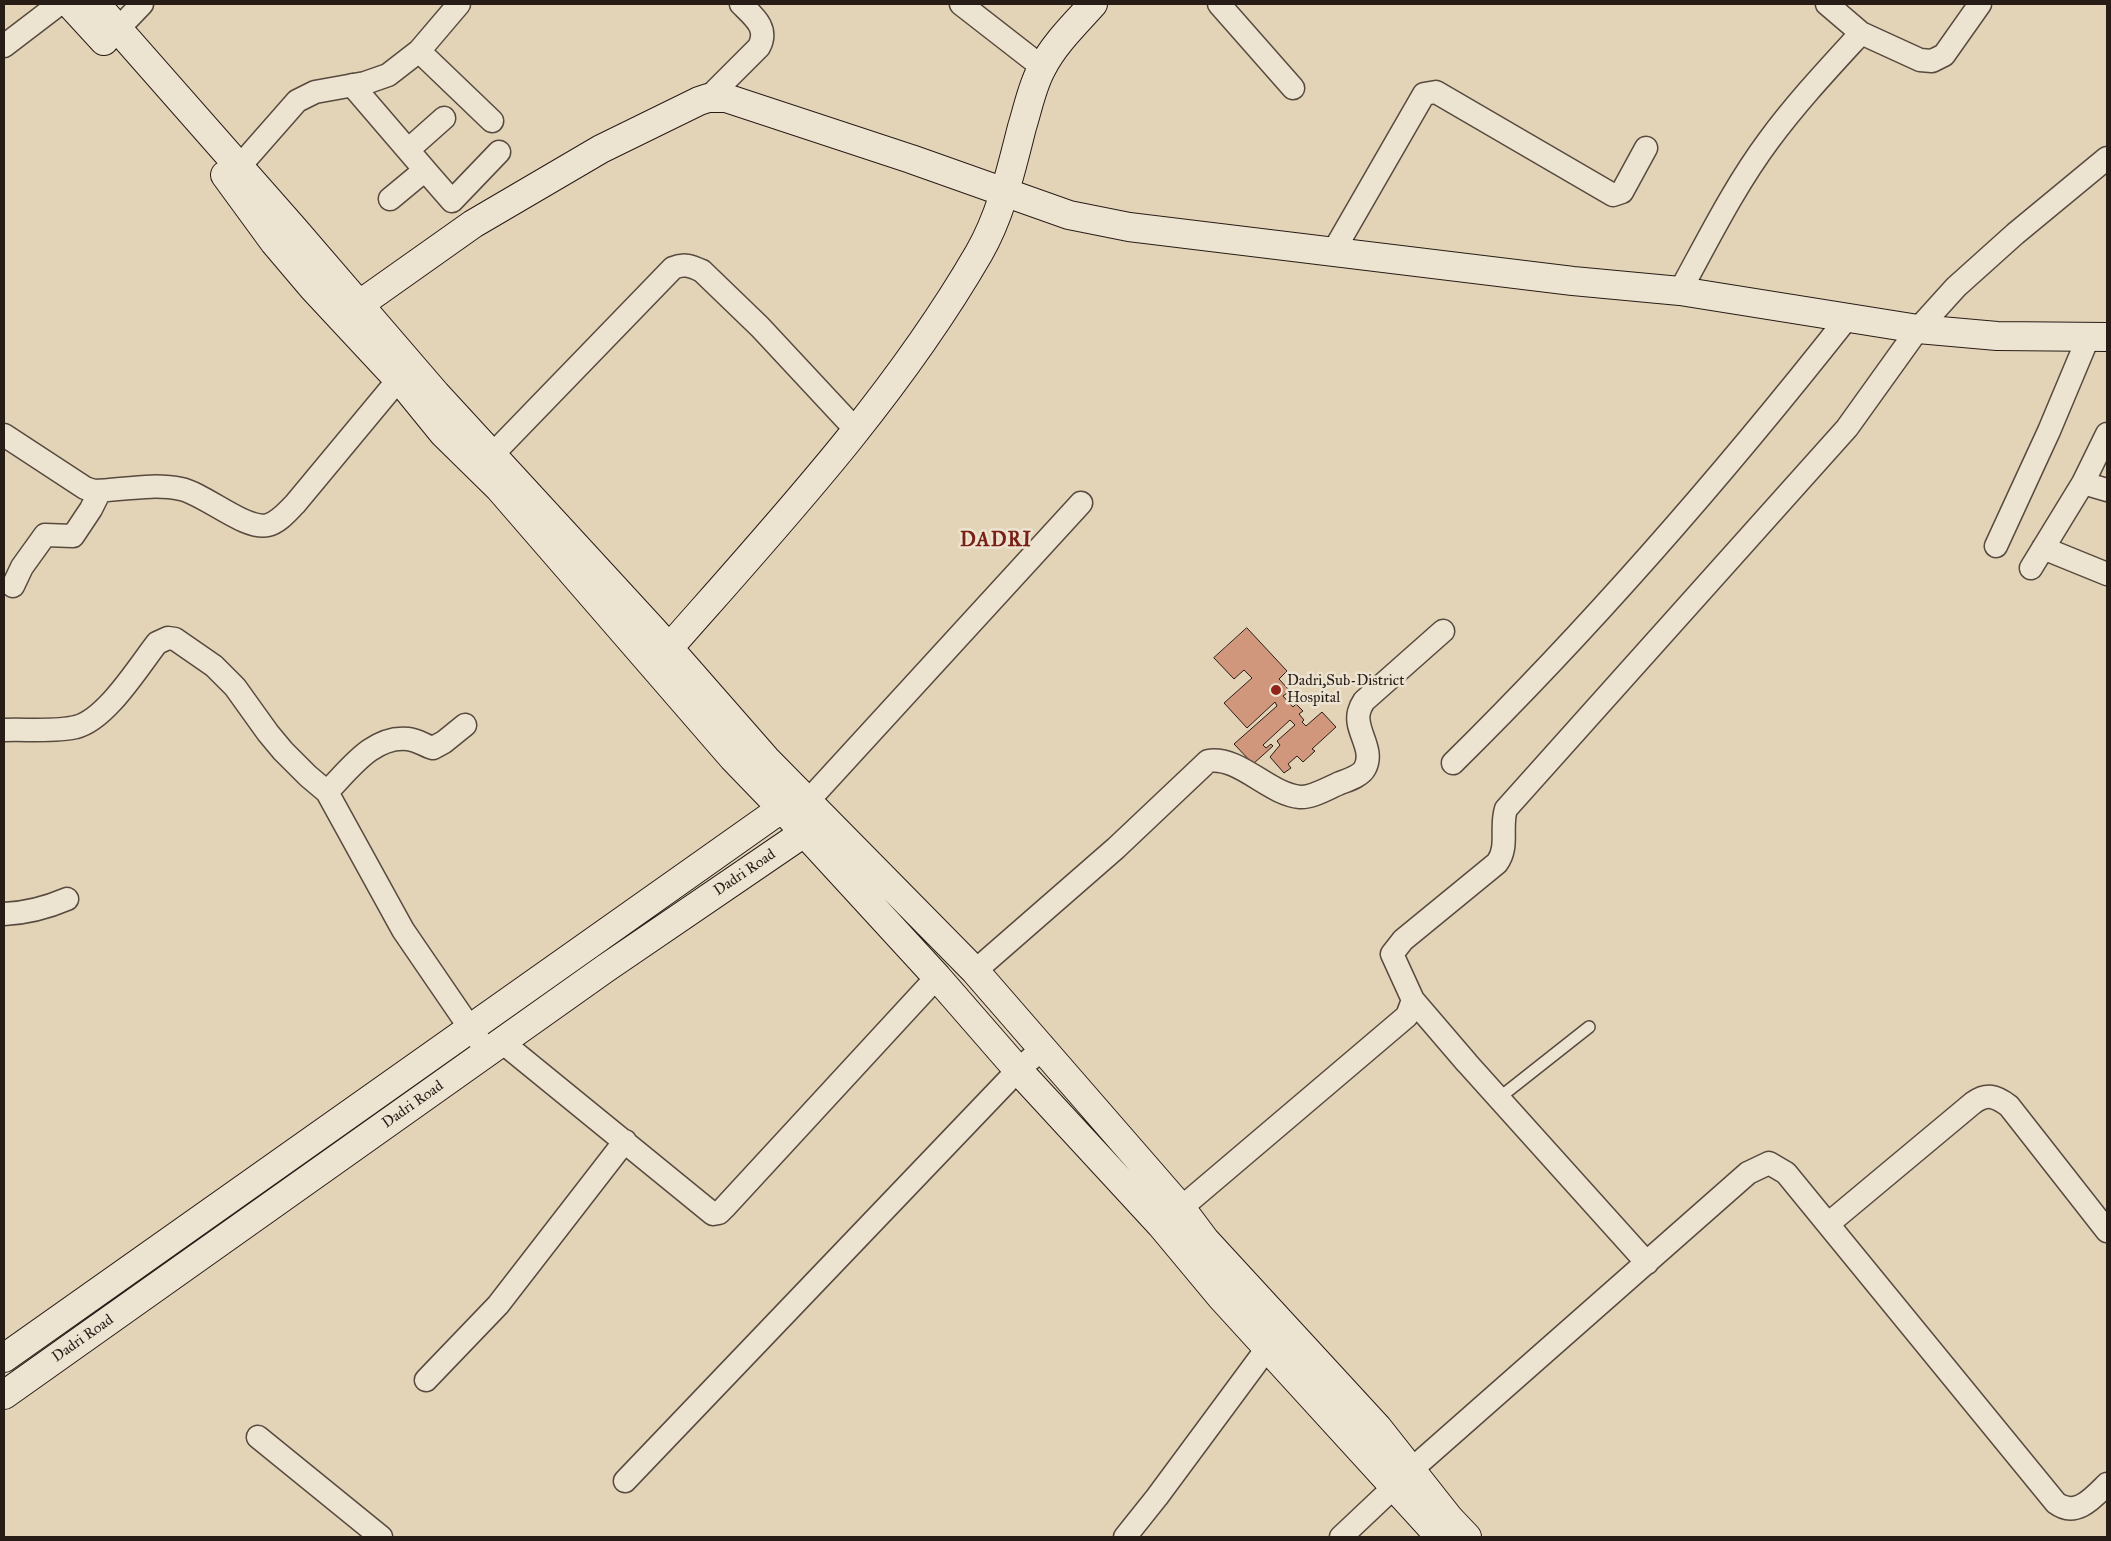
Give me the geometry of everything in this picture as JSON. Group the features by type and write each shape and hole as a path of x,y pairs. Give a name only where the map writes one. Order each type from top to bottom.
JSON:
{"street":[{"path":"4,46 59,4"},
{"path":"70,4 233,172"},
{"path":"96,4 349,312 398,380 443,433 498,488 733,758 802,813 975,971 1181,1208 1205,1240 1378,1428 1403,1478 1440,1537"},
{"path":"118,29 142,4"},
{"path":"233,172 297,101 315,92 352,85 388,75 419,51 459,4"},
{"path":"708,98 759,47 764,38 763,31 757,22 741,4"},
{"path":"961,4 1042,67"},
{"path":"669,648 788,514 856,430 954,296 981,250 1005,192 1027,109 1042,67 1077,21 1093,4"},
{"path":"1219,4 1294,88"},
{"path":"1826,4 1861,33 1920,60 1932,61 1944,55 1980,4"},
{"path":"1680,291 1727,207 1768,141 1793,109 1861,33"},
{"path":"419,51 492,121"},
{"path":"352,85 452,201 499,152"},
{"path":"1333,252 1424,94 1430,92 1436,92 1613,195 1622,192 1646,148"},
{"path":"349,312 473,224 541,183 601,149 679,109 708,98 726,98 1069,215 1129,227 1573,281 1680,291 1918,329 1997,336 2098,337 2049,431 1996,546"},
{"path":"408,150 444,118"},
{"path":"1647,1263 1413,1000 1392,954 1403,940 1497,863 1503,855 1503,818 1506,809 1847,428 1918,329 1956,287 2107,158"},
{"path":"390,199 425,170"},
{"path":"492,455 673,268 680,265 690,265 702,271 760,327 856,430"},
{"path":"349,312 492,455 669,648 766,759 802,813 937,977 1018,1070 1161,1226 1221,1297 1268,1347 1403,1478 1467,1537"},
{"path":"1453,763 1659,546 1771,414 1848,317"},
{"path":"4,436 74,483 85,488 100,490 168,487 183,489 254,525 270,525 280,519 295,504 398,380"},
{"path":"2031,568 2083,483 2107,434"},
{"path":"2083,483 2107,490"},
{"path":"13,586 22,567 45,535 73,536 91,509 100,490"},
{"path":"802,813 1081,503"},
{"path":"2043,548 2107,574"},
{"path":"975,971 1116,848 1208,761 1223,760 1279,790 1300,797 1317,793 1356,776 1364,770 1368,762 1368,753 1358,712 1364,701 1443,631"},
{"path":"4,730 69,729 85,725 119,693 157,643 168,638 175,639 205,658 230,682 297,766 327,792 403,930 470,1028 625,1141 707,1211 713,1214 719,1213 937,977"},
{"path":"327,792 380,743 404,739 417,741 434,748 465,725"},
{"name":"Dadri Road","path":"4,1358 470,1028 802,813"},
{"name":"Dadri Road","path":"4,1395 738,876 802,813"},
{"path":"4,914 43,909 67,899"},
{"path":"1181,1208 1407,1016 1413,1000"},
{"path":"626,1481 1018,1070 1042,1049"},
{"path":"1828,1224 1931,1136 1980,1098 1989,1096 1998,1098 2009,1106 2107,1231"},
{"path":"426,1380 498,1305 625,1141"},
{"path":"1341,1537 1403,1478 1748,1173 1769,1163 1786,1173 2056,1503 2064,1509 2082,1506 2107,1484"},
{"path":"183,1230 200,1256"},
{"path":"1125,1537 1268,1347"},
{"path":"258,1437 381,1537"}],"lane":[{"path":"1499,1098 1589,1027"}],"building":[{"path":"1247,628 1287,671 1279,679 1290,691 1283,696 1293,707 1296,704 1303,711 1299,714 1304,720 1302,722 1306,726 1322,712 1336,727 1312,749 1315,751 1303,762 1297,756 1288,764 1291,768 1284,773 1270,757 1280,745 1277,741 1295,725 1290,720 1263,745 1266,748 1271,744 1273,746 1253,764 1234,744 1277,706 1275,702 1247,728 1224,703 1252,678 1244,670 1234,679 1214,658"}],"place":[{"name":"Dadri,Sub-District Hospital","path":"1276,690"}],"district":[{"name":"DADRI","path":"996,541"}]}
